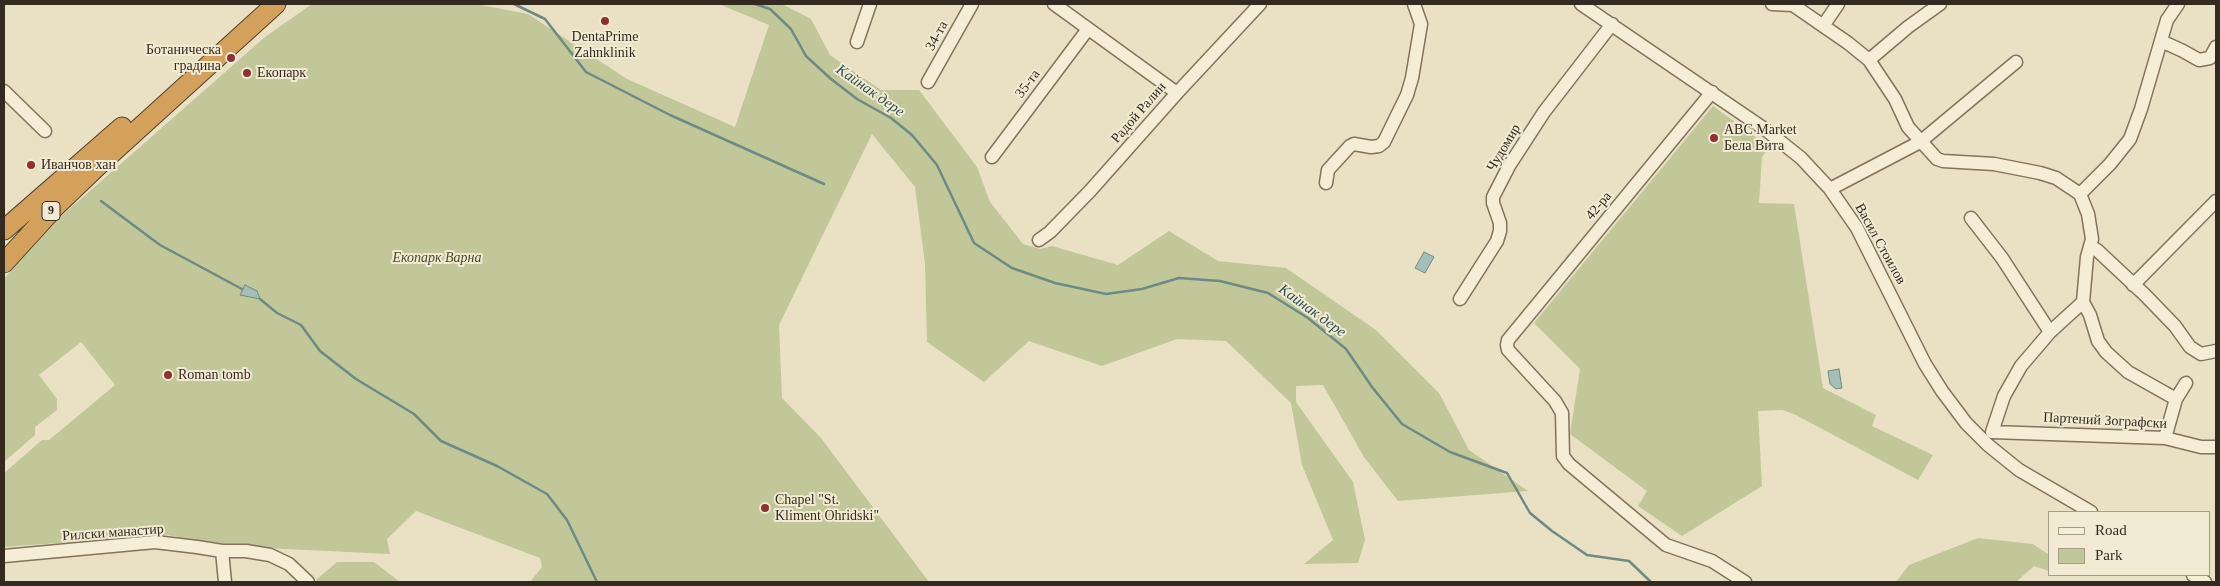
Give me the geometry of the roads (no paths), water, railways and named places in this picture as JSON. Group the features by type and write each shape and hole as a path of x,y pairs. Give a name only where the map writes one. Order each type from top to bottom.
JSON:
{"highway":[{"name":"9","path":"4,230 156,98 259,4"},
{"name":"9","path":"4,263 74,188 276,4"}],"street":[{"path":"857,42 870,4"},
{"name":"34-та","path":"928,82 972,4"},
{"path":"1054,4 1177,93"},
{"name":"Радой Ралин","path":"1040,240 1090,191 1177,93 1260,4"},
{"path":"1326,184 1328,170 1350,146 1354,144 1371,147 1379,146 1384,142 1407,95 1412,78 1421,24 1414,4"},
{"name":"Васил Стоилов","path":"1581,4 1712,92 1780,140 1800,158 1830,190 1857,228 1925,364 1942,392 1987,435 2019,470 2089,511"},
{"path":"1772,4 1793,5 1869,60 1895,99 1908,127 1933,156 1943,161 1994,164 2040,173 2056,178 2080,194 2092,228 2083,302 2090,315 2098,341 2106,352 2128,372 2176,399"},
{"path":"1824,26 1838,4"},
{"path":"1869,60 1908,27 1940,4"},
{"path":"2080,194 2110,164 2130,139 2141,110 2167,20 2178,4"},
{"name":"Чудомир","path":"1460,299 1497,241 1500,223 1492,203 1493,197 1509,166 1544,112 1612,24"},
{"name":"35-та","path":"992,157 1088,30"},
{"path":"2161,41 2199,60 2210,58 2216,49"},
{"path":"1830,190 1920,142 2016,62"},
{"path":"4,91 45,131"},
{"name":"42-ра","path":"1712,92 1508,340 1508,350 1555,401 1562,412 1563,456 1568,464 1666,545 1712,561 1745,582"},
{"path":"2133,285 2216,201"},
{"path":"1971,218 2002,258 2050,332"},
{"path":"2090,246 2097,250 2175,326 2190,347 2201,354 2216,351"},
{"path":"1987,435 2004,396 2017,374 2050,332 2083,302"},
{"path":"2165,438 2176,399 2186,383"},
{"name":"Партений Зографски","path":"1987,435 2165,438 2201,447 2216,447"},
{"name":"Рилски манастир","path":"4,556 155,542 270,555 289,564 308,582"},
{"path":"222,551 225,582"}],"water":[{"path":"1424,252 1434,257 1425,273 1415,268"},
{"path":"245,285 257,291 260,299 240,295"},
{"path":"1839,369 1842,388 1836,389 1830,384 1828,371"}],"waterway":[{"name":"Кайнак дере","path":"514,4 545,19 586,72 670,115 824,184"},
{"name":"Кайнак дере","path":"755,4 770,9 791,29 806,56 831,79 857,99 891,118 912,135 937,165 974,243 1012,268 1055,283 1106,294 1142,289 1179,278 1220,281 1268,293 1308,318 1346,349 1372,387 1402,424 1450,452 1507,473 1530,513 1552,531 1587,555 1629,561 1651,582"},
{"path":"101,201 160,245 242,289"},
{"path":"260,299 277,313 301,325 320,351 356,379 414,414 441,441 497,466 547,494 567,520 597,582"}],"place":[{"name":"DentaPrime Zahnklinik","path":"605,21"},
{"name":"Ботаническа градина","path":"231,58"},
{"name":"Екопарк","path":"247,73"},
{"name":"ABC Market Бела Вита","path":"1714,138"},
{"name":"Иванчов хан","path":"31,165"},
{"name":"Roman tomb","path":"168,375"},
{"name":"Chapel \"St. Kliment Ohridski\"","path":"765,508"}],"park label":[{"name":"Екопарк Варна","path":"437,258"}]}
